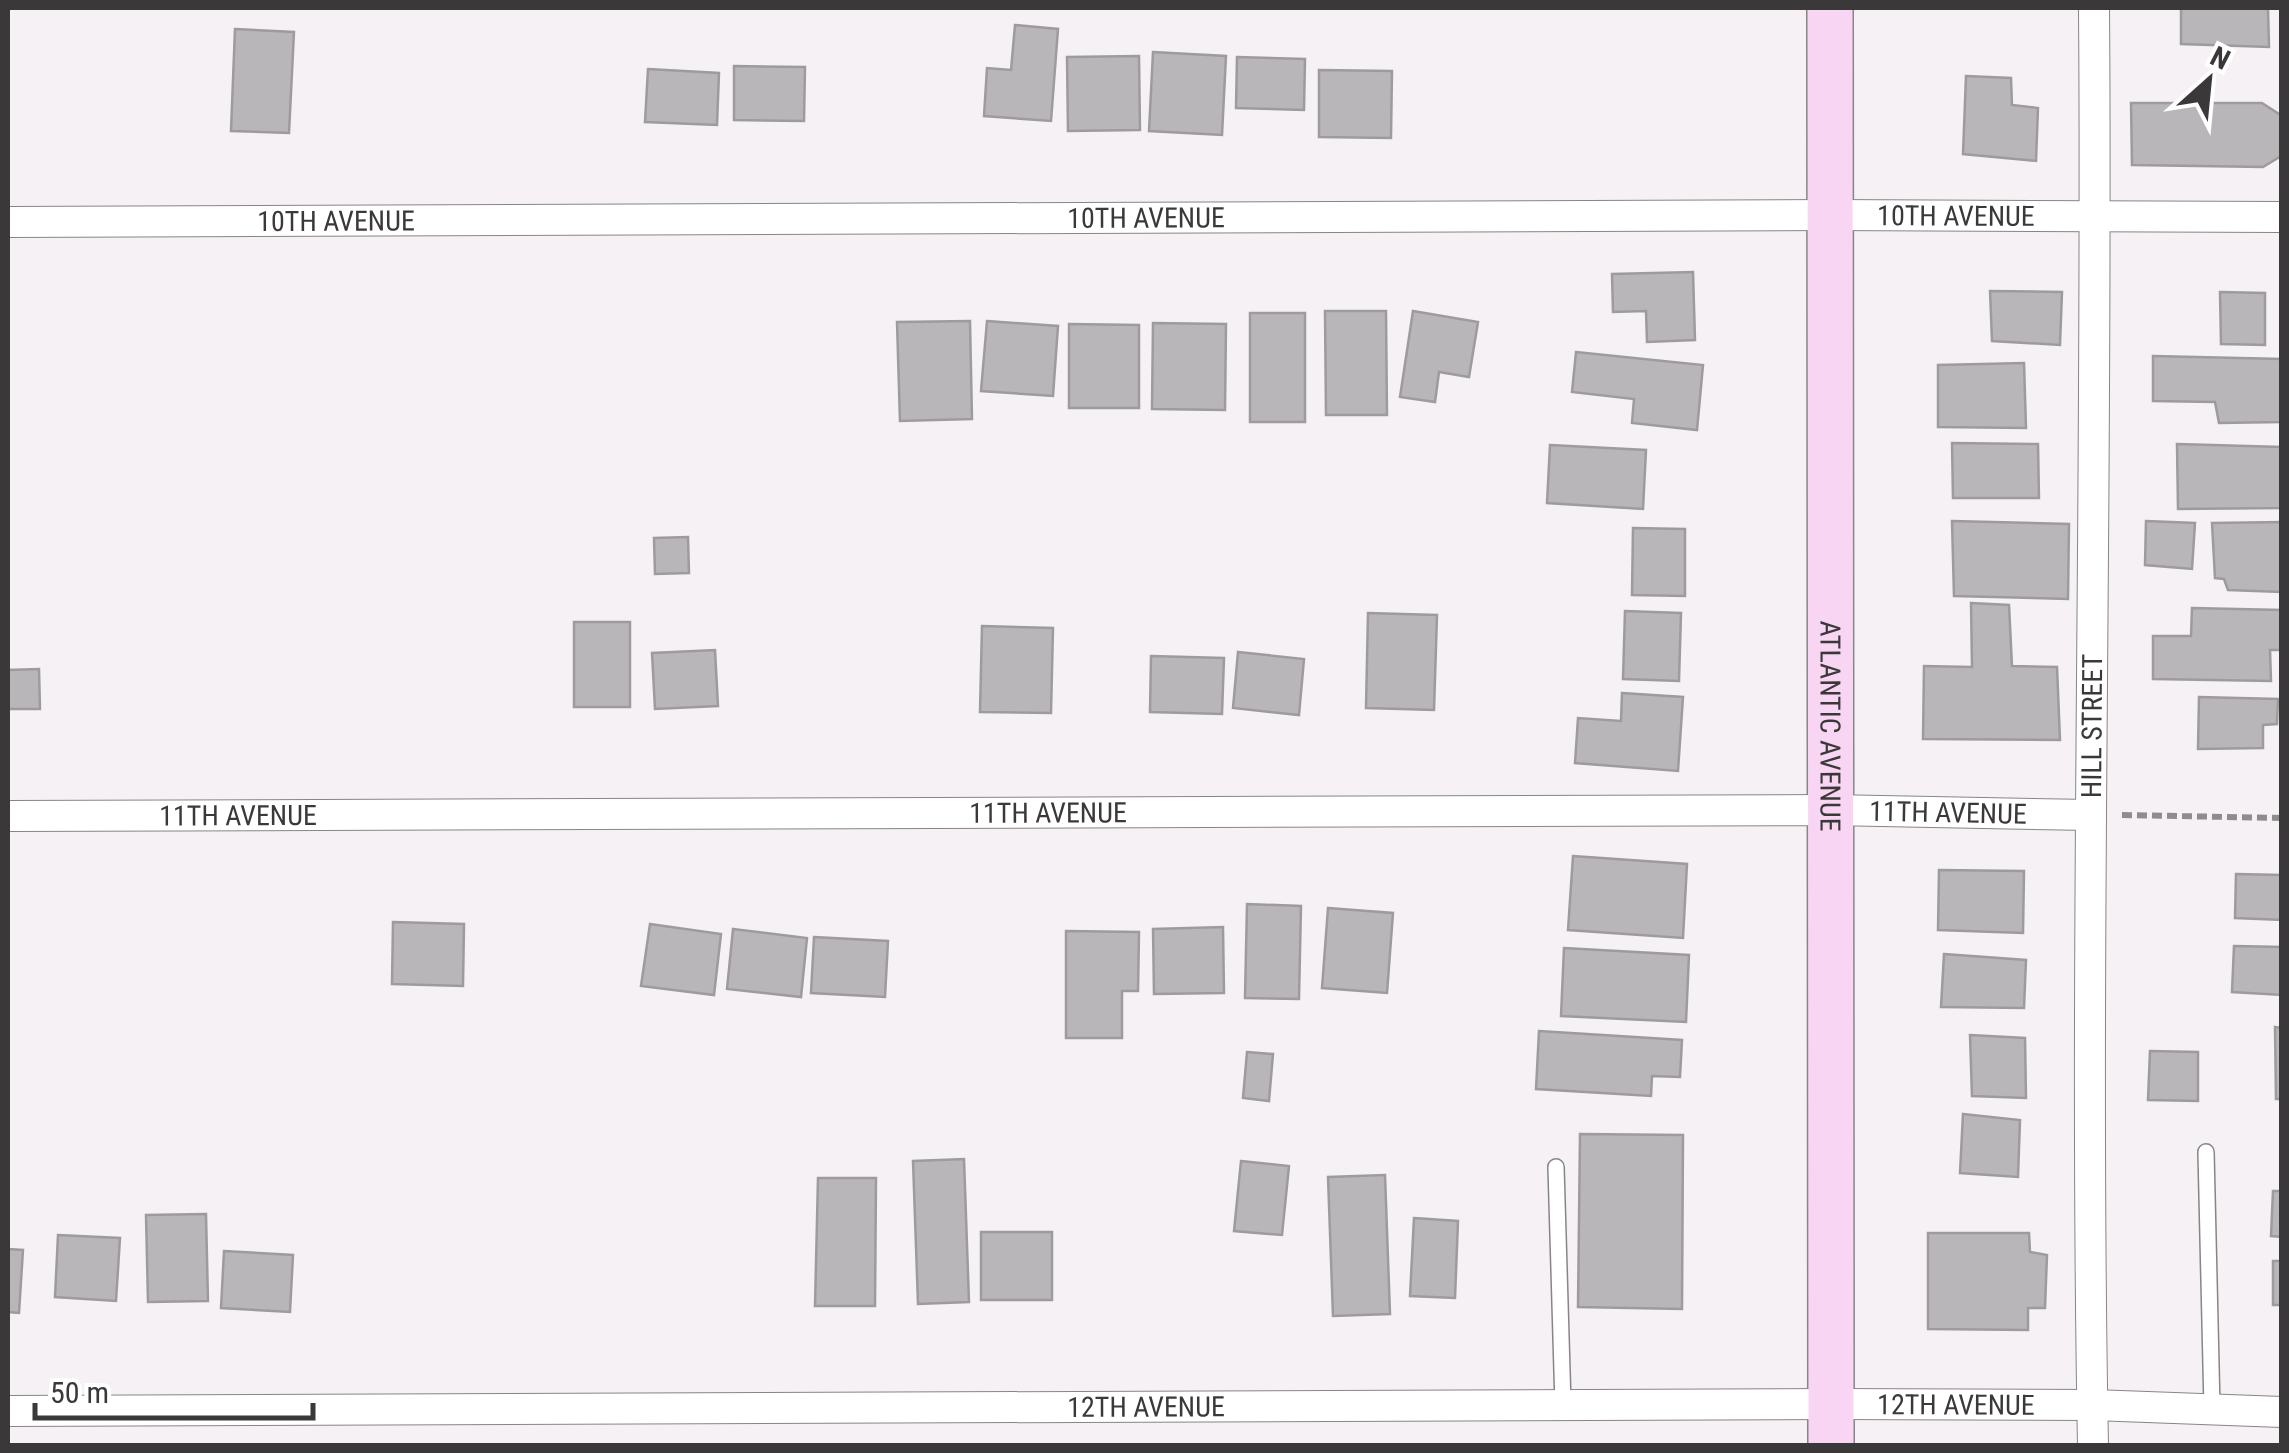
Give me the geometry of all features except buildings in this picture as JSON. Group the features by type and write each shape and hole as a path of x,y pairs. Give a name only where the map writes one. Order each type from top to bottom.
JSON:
{"main road":[{"name":"ATLANTIC AVENUE","path":"1830,8 1831,1425"}],"street":[{"name":"HILL STREET","path":"2094,8 2096,218 2090,815 2094,1446"},
{"name":"10TH AVENUE","path":"8,222 2282,217"},
{"name":"11TH AVENUE","path":"8,816 1830,810 2090,815"},
{"name":"12TH AVENUE","path":"8,1410 1563,1406 1831,1425 2093,1405 2282,1412"}],"lane":[{"path":"2206,1152 2212,1408"},
{"path":"1556,1167 1563,1406"}],"path":[{"path":"2090,815 2282,818"}]}
